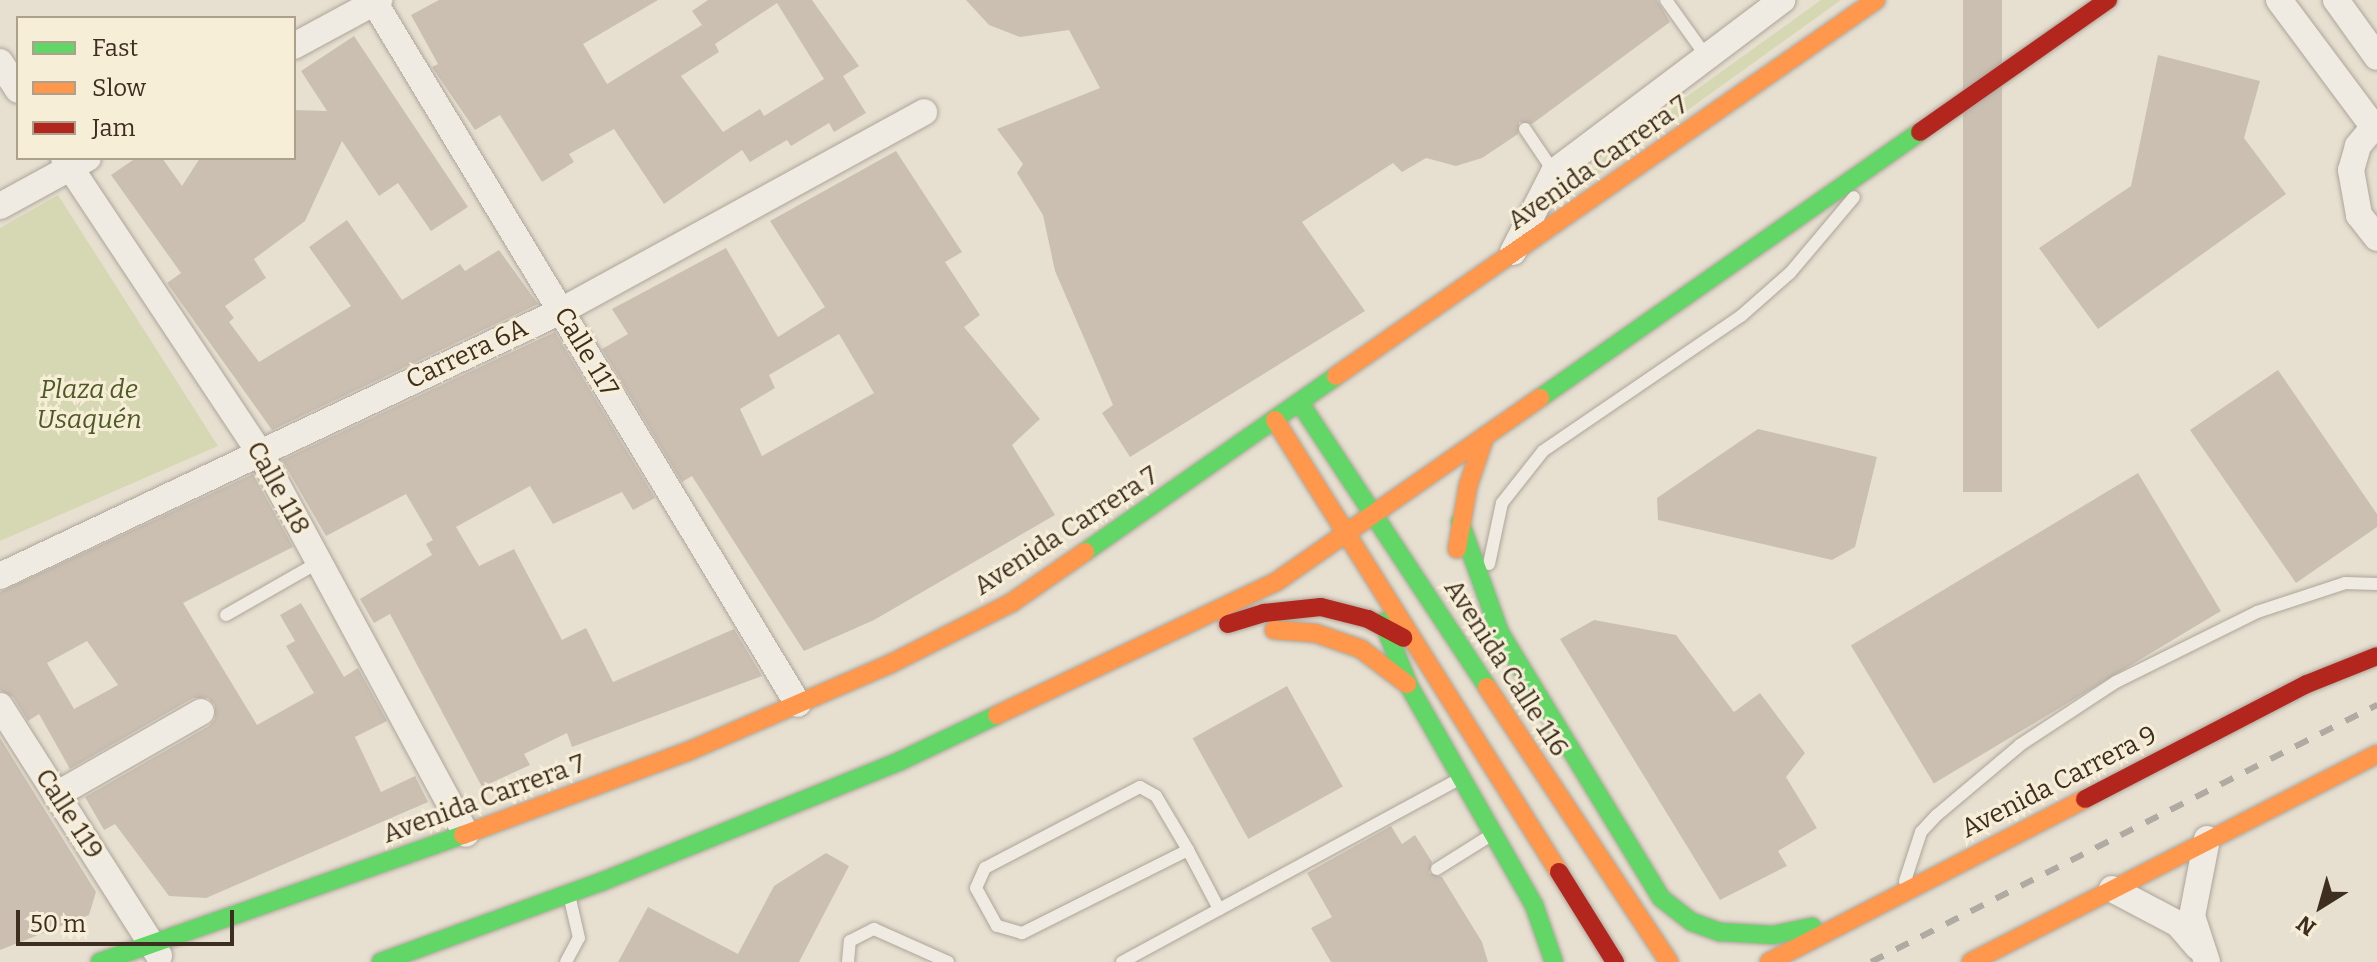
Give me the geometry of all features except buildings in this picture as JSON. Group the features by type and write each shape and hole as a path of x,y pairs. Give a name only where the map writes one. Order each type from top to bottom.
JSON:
{"main road":[{"name":"Avenida Carrera 7","path":"100,962 157,952 689,751 798,704 1011,603 1876,0"},
{"path":"381,962 568,893 870,774 1276,582 2108,0"},
{"name":"Avenida Calle 116","path":"1300,403 1669,962"},
{"path":"1275,420 1467,720 1615,962"},
{"path":"1455,565 1460,522 1485,436"},
{"path":"1460,522 1485,599 1648,882 1676,911 1706,927 1749,936 1851,918"},
{"path":"1348,533 1409,686 1545,927 1554,962"},
{"path":"1451,633 1454,597"},
{"path":"1139,649 1292,609 1346,611 1385,627 1425,654"},
{"path":"1139,649 1251,630 1315,633 1361,649 1409,686"},
{"name":"Avenida Carrera 9","path":"1769,962 2307,684 2377,656"},
{"path":"1971,962 2377,754"}],"street":[{"path":"1511,256 1554,172 1782,0"},
{"path":"2279,0 2375,125 2351,170 2352,194 2359,215 2377,238"},
{"path":"2336,0 2377,57"},
{"path":"296,45 376,1"},
{"name":"Calle 117","path":"376,1 676,511 798,704"},
{"path":"0,62 16,87"},
{"name":"Carrera 6A","path":"0,576 259,451 561,311 924,112"},
{"path":"0,206 74,161"},
{"name":"Calle 118","path":"74,161 259,451 466,834"},
{"name":"Calle 119","path":"0,706 157,952"},
{"path":"56,795 201,712"},
{"path":"2205,958 2192,916 2207,839"},
{"path":"2112,889 2178,924 2205,958"}],"lane":[{"path":"1666,0 1706,56"},
{"path":"1525,129 1554,172"},
{"path":"1485,599 1493,529 1518,478 1543,451 1741,316 1790,273 1891,151"},
{"path":"226,615 319,562"},
{"path":"1903,891 1921,832 2020,745 2116,682 2257,612 2345,583 2377,584"},
{"path":"1122,962 1462,778"},
{"path":"1188,850 1022,933 997,926 976,888 985,868 1140,787 1156,796 1188,850 1219,909"},
{"path":"1437,869 1493,833"},
{"path":"566,962 579,938 568,893"},
{"path":"848,962 850,941 874,929 948,962"}],"green space":[{"path":"1821,0 1841,0 1578,189 1607,154"},
{"name":"Plaza de Usaquén","path":"58,195 218,446 0,541 0,228"}],"railway":[{"path":"1871,962 2377,705"}],"traffic: fast":[{"path":"1540,398 1920,132"},
{"path":"1085,552 1336,376"},
{"path":"1300,403 1487,687"},
{"path":"1460,522 1500,633 1661,898 1692,922 1720,932 1773,935 1812,927"},
{"path":"1383,622 1409,686 1534,905 1554,962"},
{"path":"381,962 601,882 898,762 997,715"},
{"path":"100,962 463,835"}],"traffic: slow":[{"path":"1336,376 1876,0"},
{"path":"997,715 1276,582 1540,398"},
{"path":"1275,420 1559,872"},
{"path":"1457,549 1468,486 1485,436"},
{"path":"463,835 689,751 890,664 1011,603 1085,552"},
{"path":"1274,630 1315,633 1361,649 1407,684"},
{"path":"1487,687 1669,962"},
{"path":"1971,962 2377,754"},
{"path":"1769,962 2085,799"}],"traffic: jam":[{"path":"1920,132 2108,0"},
{"path":"1228,624 1264,613 1321,607 1368,619 1403,638"},
{"path":"2085,799 2307,684 2377,656"},
{"path":"1559,872 1615,962"}]}
